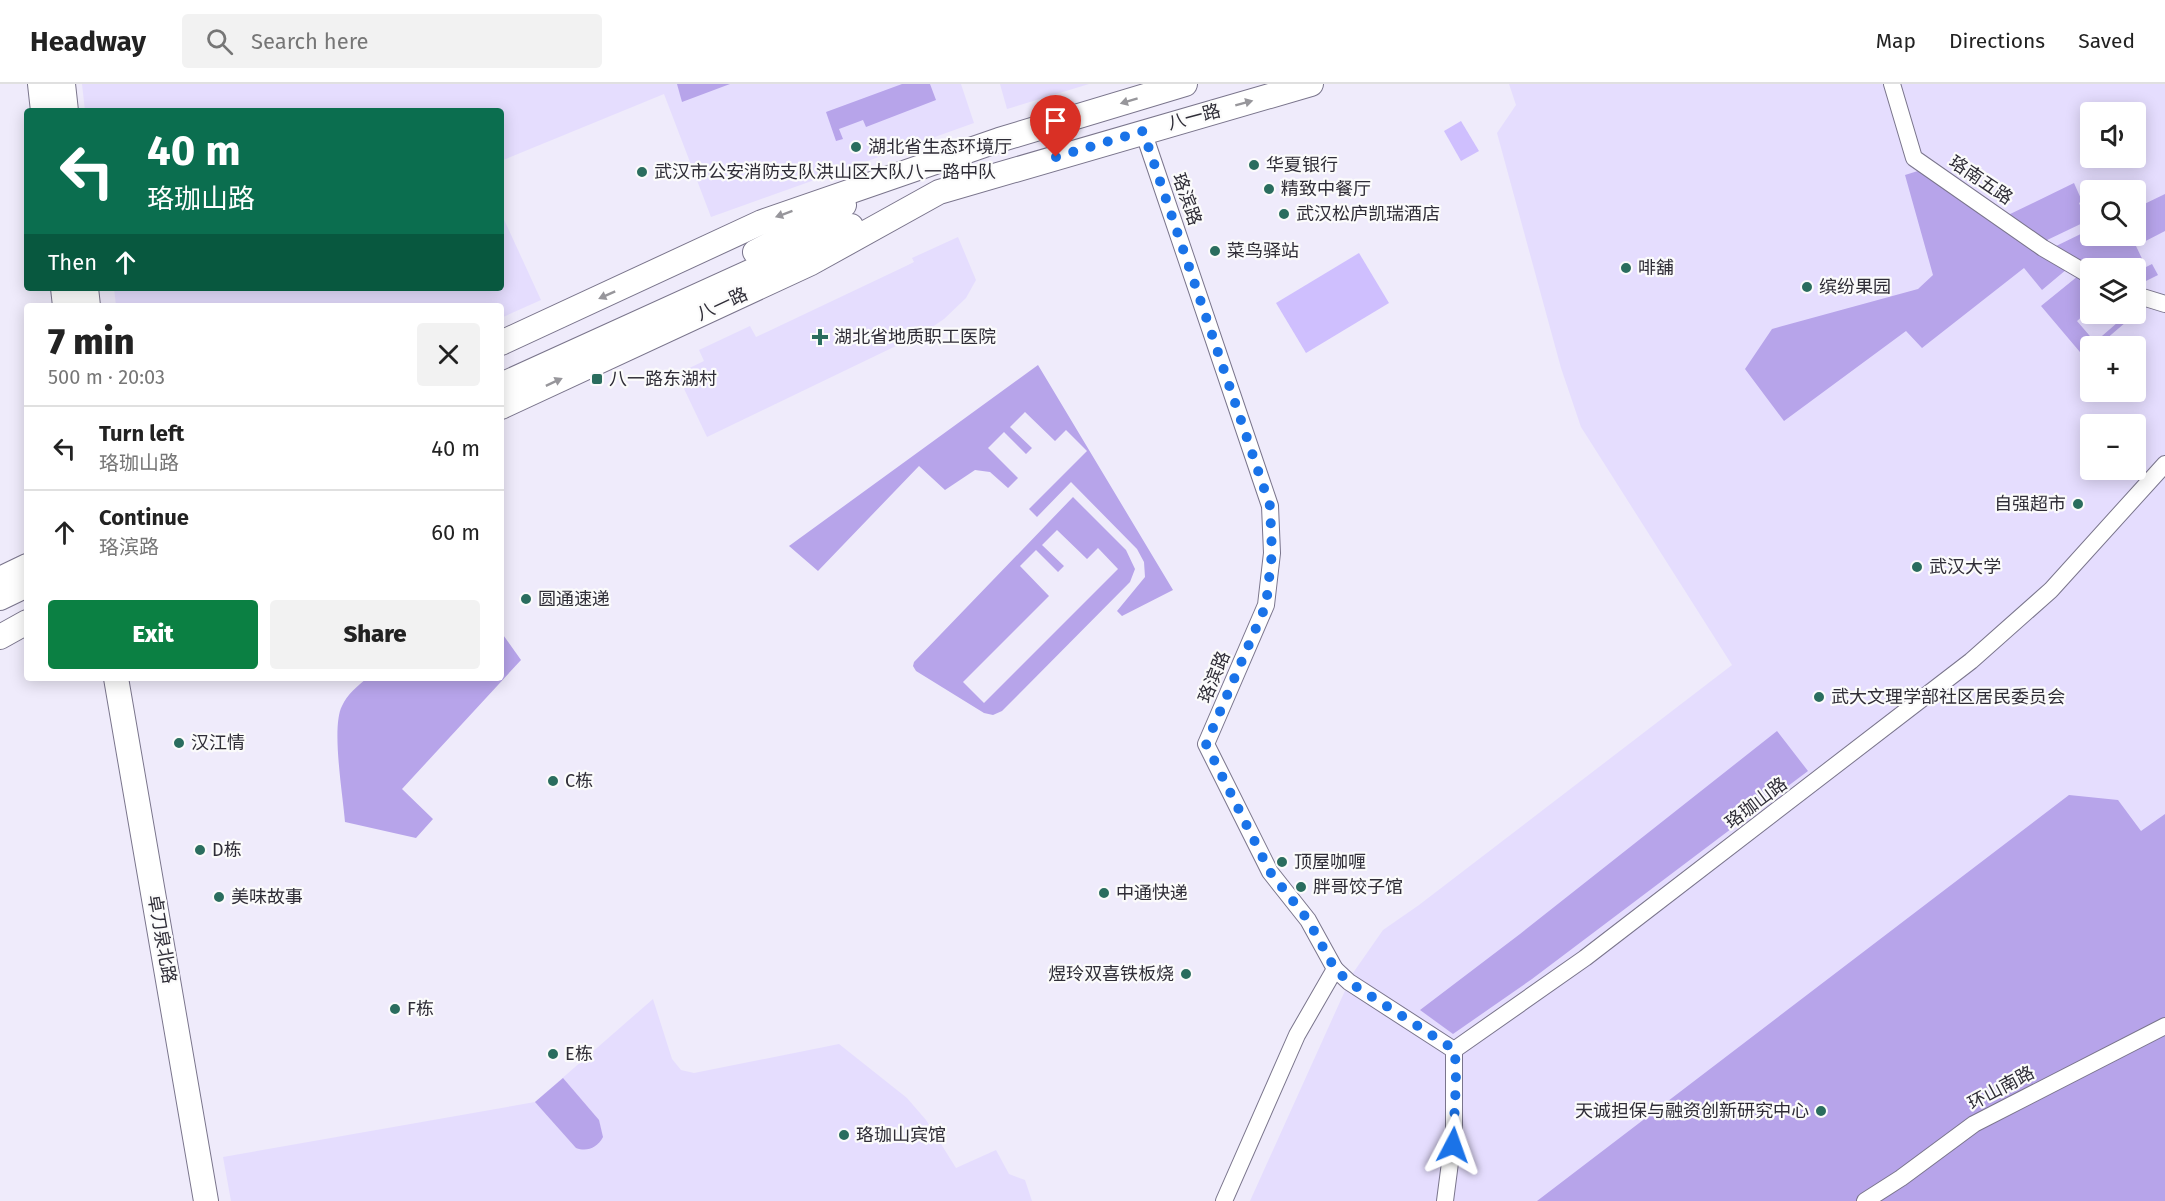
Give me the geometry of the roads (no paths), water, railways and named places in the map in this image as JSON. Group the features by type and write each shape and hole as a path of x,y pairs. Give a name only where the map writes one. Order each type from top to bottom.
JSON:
{"main road":[{"path":"40,84 43,108"},
{"path":"63,84 66,108"},
{"name":"八一路","path":"504,342 762,222 999,140 1185,84"},
{"name":"八一路","path":"504,367 755,260 939,192 1311,84"},
{"name":"八一路","path":"504,384 755,260 916,168"},
{"name":"八一路","path":"504,406 811,263 939,192"},
{"path":"0,579 24,567"},
{"path":"0,598 24,586"},
{"path":"9,627 24,608"},
{"name":"卓刀泉北路","path":"117,681 206,1201"},
{"name":"卓刀泉北路","path":"129,681 146,798 215,1201"}],"street":[{"name":"珞南五路","path":"1892,84 1914,158 2043,248 2080,270"},
{"name":"珞滨路","path":"1143,131 1272,520 1270,591 1266,605 1206,744 1270,872 1308,920 1335,969"},
{"path":"2146,298 2165,304"},
{"name":"珞珈山路","path":"1455,1050 1585,958 1971,661 2051,590 2165,464"},
{"path":"1224,1201 1297,1035 1335,969 1349,982 1455,1050 1454,1131 1445,1201"},
{"name":"环山南路","path":"1865,1201 1901,1178 1974,1124 2165,1026"}],"place":[{"name":"湖北省生态环境厅","path":"856,147"},
{"name":"华夏银行","path":"1254,165"},
{"name":"武汉市公安消防支队洪山区大队八一路中队","path":"642,172"},
{"name":"精致中餐厅","path":"1269,189"},
{"name":"武汉松庐凯瑞酒店","path":"1284,214"},
{"name":"菜鸟驿站","path":"1215,251"},
{"name":"啡舖","path":"1626,268"},
{"name":"缤纷果园","path":"1807,287"},
{"name":"湖北省地质职工医院","path":"820,337"},
{"name":"八一路东湖村","path":"597,379"},
{"name":"自强超市","path":"2078,504"},
{"name":"武汉大学","path":"1917,567"},
{"name":"圆通速递","path":"526,599"},
{"name":"武大文理学部社区居民委员会","path":"1819,697"},
{"name":"汉江情","path":"179,743"},
{"name":"C栋","path":"553,781"},
{"name":"D栋","path":"200,850"},
{"name":"顶屋咖喱","path":"1282,862"},
{"name":"胖哥饺子馆","path":"1301,887"},
{"name":"中通快递","path":"1104,893"},
{"name":"美味故事","path":"219,897"},
{"name":"煜玲双喜铁板烧","path":"1186,974"},
{"name":"F栋","path":"395,1009"},
{"name":"E栋","path":"553,1054"},
{"name":"天诚担保与融资创新研究中心","path":"1821,1111"},
{"name":"珞珈山宾馆","path":"844,1135"}]}
